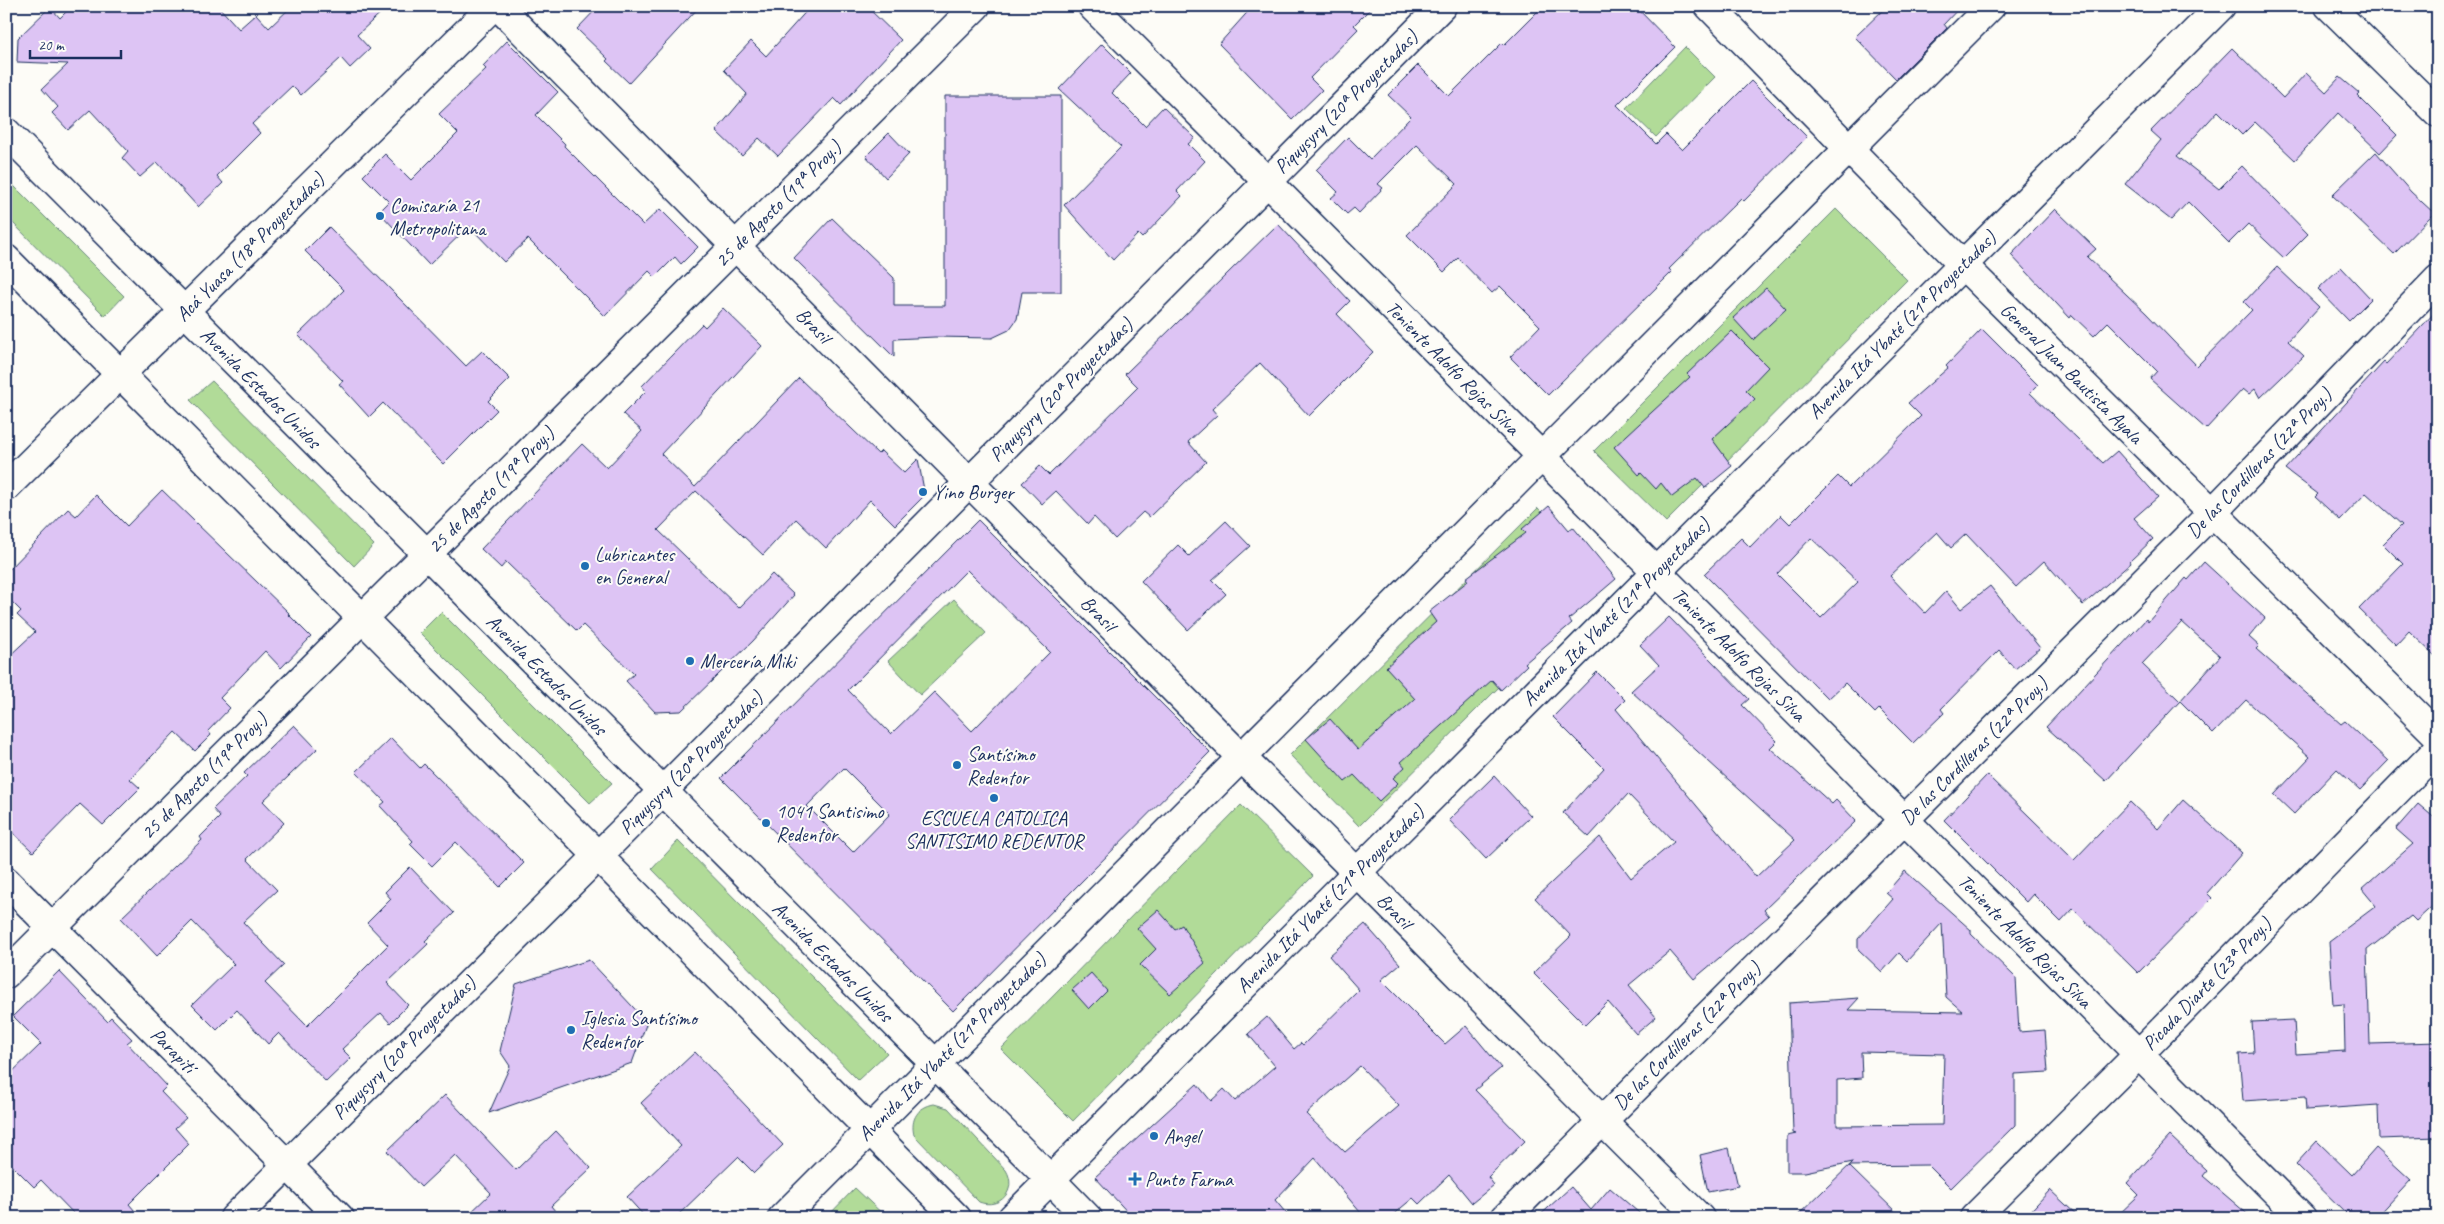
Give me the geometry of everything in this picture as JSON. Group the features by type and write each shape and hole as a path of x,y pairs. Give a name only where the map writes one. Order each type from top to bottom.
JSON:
{"street":[{"name":"Acá Yuasa (18ª Proyectadas)","path":"6,488 493,6"},
{"name":"Brasil","path":"498,6 1242,758 1358,871 1602,1121 1700,1218"},
{"name":"25 de Agosto (19ª Proy.)","path":"6,974 976,6"},
{"name":"Teniente Adolfo Rojas Silva","path":"1092,6 1540,458 2302,1218"},
{"name":"Piquysyry (20ª Proyectadas)","path":"234,1218 663,791 1442,6"},
{"name":"General Juan Bautista Ayala","path":"1709,6 1962,265 2438,736"},
{"name":"Avenida Itá Ybaté (21ª Proyectadas)","path":"782,1218 1991,6"},
{"name":"Avenida Itá Ybaté (21ª Proyectadas)","path":"1012,1218 2221,6"},
{"path":"2329,6 2438,113"},
{"name":"Avenida Estados Unidos","path":"6,132 1088,1218"},
{"path":"6,259 957,1218"},
{"name":"De las Cordilleras (22ª Proy.)","path":"1505,1218 2212,513 2438,279"},
{"name":"Picada Diarte (23ª Proy.)","path":"1974,1218 2438,749"},
{"name":"Parapití","path":"6,881 340,1218"}],"green space":[{"path":"1685,47 1715,77 1656,137 1626,108"},
{"path":"6,178 124,296 105,316 6,216"},
{"path":"1836,209 1907,280 1666,522 1594,451"},
{"path":"212,381 374,545 354,566 190,400"},
{"path":"1538,508 1608,579 1359,826 1290,755"},
{"path":"954,599 986,633 920,695 888,661"},
{"path":"441,612 612,783 590,803 420,633"},
{"path":"1241,805 1313,876 1073,1121 1001,1049"},
{"path":"678,841 887,1053 858,1080 652,869"},
{"path":"934,1104 948,1108 1006,1170 1010,1185 1005,1196 1000,1201 987,1204 979,1202 914,1135 913,1124 916,1115 924,1108"},
{"path":"855,1188 887,1218 826,1218"}],"building":[{"path":"72,6 218,6 239,29 256,14 269,28 292,6 388,6 357,35 370,49 350,68 341,58 301,95 292,86 252,124 260,133 217,176 223,183 198,207 157,162 140,177 122,158 128,151 90,110 68,130 52,113 58,107 42,89 68,64 17,62 18,38 50,7 60,18"},
{"path":"599,6 700,6 629,83 606,61 608,59 577,29"},
{"path":"811,6 866,6 901,40 841,105 834,98 778,156 759,138 742,156 716,131 747,94 724,70 751,41 766,56"},
{"path":"1253,6 1373,6 1354,25 1358,29 1310,78 1322,90 1292,119 1219,44"},
{"path":"1543,6 1635,6 1675,47 1617,105 1656,144 1666,134 1682,150 1751,81 1807,137 1744,201 1741,198 1669,269 1672,272 1548,395 1510,357 1540,326 1500,286 1492,293 1458,258 1444,272 1407,235 1457,184 1417,145 1378,184 1383,188 1359,213 1354,208 1347,214 1331,198 1338,192 1316,170 1348,137 1370,159 1411,117 1388,95 1418,65 1449,96 1502,43 1504,45"},
{"path":"1887,6 1961,6 1944,24 1947,28 1896,79 1855,37"},
{"path":"507,41 558,92 536,115 565,144 564,146 643,225 660,209 698,247 681,264 675,257 655,277 649,271 605,316 528,239 504,262 469,226 429,265 379,212 389,202 363,176 385,154 411,180 458,133 439,114 486,69 483,66"},
{"path":"1102,44 1131,73 1112,93 1145,126 1163,107 1195,138 1188,144 1205,161 1177,191 1182,196 1142,238 1138,234 1113,260 1064,205 1121,147 1059,89"},
{"path":"2232,48 2283,98 2306,73 2326,92 2340,77 2359,93 2357,95 2397,135 2380,153 2338,113 2295,160 2255,122 2242,135 2218,111 2177,156 2219,189 2242,166 2308,234 2284,258 2248,224 2229,243 2188,202 2171,220 2125,184 2161,140 2151,131"},
{"path":"945,96 1061,96 1061,292 1022,292 1017,319 1009,330 992,338 935,337 894,339 894,357 794,258 832,218 894,278 894,306 945,306"},
{"path":"889,133 909,154 886,178 866,156"},
{"path":"2376,152 2411,192 2434,213 2394,254 2332,195"},
{"path":"2055,209 2096,249 2087,257 2146,313 2197,366 2252,310 2244,302 2277,267 2319,307 2288,341 2304,356 2260,398 2255,389 2249,394 2243,389 2206,429 2150,379 2157,371 2108,322 2094,336 2072,315 2070,318 2011,255"},
{"path":"1278,224 1350,301 1337,314 1373,352 1309,416 1260,363 1212,409 1217,415 1188,442 1206,462 1149,517 1143,512 1115,539 1094,517 1088,524 1056,491 1042,504 1022,483 1040,466 1049,475 1138,387 1125,374"},
{"path":"329,227 466,366 482,351 510,379 488,401 497,410 443,464 383,403 369,417 339,384 343,381 298,335 344,290 305,251"},
{"path":"2341,267 2371,299 2349,321 2318,289"},
{"path":"1766,288 1786,309 1753,340 1733,318"},
{"path":"723,308 762,346 661,454 695,487 799,378 878,454 881,451 904,473 918,459 925,495 895,525 870,500 826,548 796,519 763,555 696,491 658,530 739,608 772,574 794,595 753,641 681,711 655,712 626,681 634,674 583,625 577,631 506,562 501,568 481,549 582,444 607,468 642,431 623,414 646,391 642,386 702,324 705,327"},
{"path":"2438,309 2438,659 2409,631 2396,645 2359,609 2403,564 2383,544 2402,525 2366,493 2340,520 2315,497 2318,494 2285,469 2384,362 2386,364"},
{"path":"1982,329 2038,385 2030,393 2103,463 2117,451 2158,497 2134,518 2153,539 2130,561 2131,563 2083,605 2044,561 2016,587 1966,534 1951,548 1937,532 1890,576 1925,613 1946,591 1961,609 1990,586 2040,648 2015,669 1999,650 1941,709 1944,713 1913,743 1879,709 1875,713 1845,683 1828,699 1704,574 1741,538 1750,547 1781,515 1790,524 1838,476 1849,487 1921,416 1908,403 1948,368 1946,366","holes":["1811,538 1858,582 1821,618 1777,574"]},
{"path":"1732,331 1768,367 1746,390 1755,399 1712,439 1732,466 1705,488 1697,478 1672,497 1661,483 1656,489 1641,473 1639,475 1614,447 1690,377 1687,374"},
{"path":"162,490 289,613 311,637 281,668 265,651 220,698 230,708 208,731 211,735 195,751 175,732 130,779 140,788 103,825 80,804 33,852 6,826 6,659 35,632 17,615 21,611 6,596 6,573 68,509 76,516 96,495 127,526"},
{"path":"1549,506 1569,530 1573,527 1616,579 1569,619 1572,623 1525,663 1527,665 1501,690 1492,680 1401,762 1405,767 1393,778 1398,783 1379,801 1354,775 1345,782 1306,739 1330,719 1358,750 1415,699 1386,667 1436,622 1429,612 1468,581 1466,578 1526,533 1522,529"},
{"name":"Santísimo Redentor","path":"978,520 1210,752 953,1011 721,778","holes":["967,570 1050,652 972,731 934,692 891,734 848,690","844,768 890,814 853,852 807,806"]},
{"path":"1226,521 1250,546 1212,580 1226,594 1188,630 1141,581 1178,545 1189,556"},
{"path":"2204,562 2265,618 2249,637 2259,646 2256,649 2341,724 2345,721 2388,761 2360,790 2337,769 2294,814 2274,795 2310,757 2246,700 2213,734 2180,701 2106,781 2046,727 2146,619 2148,622 2186,578 2188,580","holes":["2182,622 2220,656 2180,701 2142,664"]},
{"path":"1669,617 1749,699 1742,705 1777,741 1770,748 1832,804 1836,800 1856,821 1764,910 1769,916 1694,979 1670,951 1629,985 1656,1017 1636,1034 1608,1002 1585,1025 1533,973 1571,936 1535,898 1600,837 1631,878 1674,842 1628,794 1589,837 1563,813 1604,768 1553,717 1597,672 1625,700 1616,709 1756,877 1795,840 1631,691 1659,665 1640,645"},
{"path":"294,725 317,749 263,801 284,823 247,859 277,890 243,922 284,965 265,983 307,1026 388,945 367,923 391,899 385,892 410,867 454,913 425,941 428,944 387,983 408,1005 390,1023 381,1013 342,1049 351,1058 326,1082 279,1033 268,1044 237,1010 217,1030 192,1005 234,964 192,921 157,956 121,918 202,840 200,837 220,817 213,809 247,776 244,773"},
{"path":"391,738 420,768 424,764 524,863 500,887 456,842 432,866 410,844 413,841 380,806 385,802 356,772"},
{"path":"1987,775 2074,860 2130,802 2158,829 2183,800 2242,853 2207,893 2212,898 2138,973 2073,909 2061,922 2033,894 2026,902 1944,820"},
{"path":"1494,776 1531,816 1486,859 1449,820"},
{"path":"2418,804 2438,821 2438,901 2416,921 2411,916 2367,950 2370,1044 2438,1042 2438,1137 2379,1139 2378,1105 2306,1110 2305,1097 2243,1101 2239,1054 2254,1053 2252,1022 2294,1020 2296,1054 2345,1051 2344,1004 2333,1005 2329,941 2376,906 2362,889 2413,844 2396,829"},
{"path":"1905,871 1971,930 1971,934 2016,978 2019,1032 2045,1030 2048,1072 2015,1074 2015,1125 1951,1188 1928,1165 1849,1166 1902,1218 1795,1218 1853,1162 1805,1172 1787,1172 1787,1136 1796,1134 1793,1133 1789,1003 1859,998 1848,1010 1963,1012 1946,997 1942,923 1907,961 1899,953 1882,972 1858,949 1858,939 1893,899 1886,893","holes":["1861,1052 1944,1054 1942,1125 1837,1126 1837,1080 1862,1078"]},
{"path":"1158,910 1175,929 1182,925 1205,963 1170,994 1140,965 1156,949 1137,928"},
{"path":"1365,924 1400,964 1381,980 1445,1044 1466,1026 1501,1068 1475,1090 1525,1141 1488,1177 1494,1185 1472,1203 1449,1175 1419,1204 1413,1198 1389,1218 1365,1218 1315,1158 1275,1200 1290,1218 1133,1218 1095,1177 1197,1084 1211,1101 1224,1089 1235,1101 1275,1066 1248,1034 1267,1017 1294,1049 1301,1043 1303,1045 1359,990 1329,956","holes":["1360,1066 1399,1106 1345,1152 1306,1114"]},
{"path":"589,960 647,1022 632,1063 489,1113 510,1066 500,1051 516,984"},
{"path":"59,971 107,1021 111,1017 132,1039 127,1043 167,1086 161,1092 186,1118 175,1128 189,1144 129,1204 141,1218 78,1218 41,1180 34,1187 6,1159 6,1078 41,1044 13,1016"},
{"path":"1091,973 1107,991 1089,1009 1072,990"},
{"path":"695,1052 783,1145 754,1173 738,1157 675,1218 646,1218 627,1197 681,1146 641,1103"},
{"path":"445,1095 516,1170 556,1131 591,1168 551,1206 561,1218 465,1218 491,1193 455,1155 421,1187 387,1151"},
{"path":"2170,1136 2207,1171 2203,1176 2252,1218 2115,1218 2139,1195 2127,1183"},
{"path":"2317,1141 2352,1175 2376,1148 2411,1180 2376,1218 2351,1218 2296,1164"},
{"path":"1729,1148 1738,1186 1708,1192 1700,1155"},
{"path":"1571,1187 1591,1210 1610,1188 1645,1218 1537,1218"},
{"path":"2050,1190 2080,1218 2024,1218"}],"place":[{"name":"Comisaría 21 Metropolitana","path":"380,216"},
{"name":"Yino Burger","path":"923,492"},
{"name":"Lubricantes en General","path":"585,566"},
{"name":"Mercería Miki","path":"690,661"},
{"name":"Santísimo Redentor","path":"957,765"},
{"name":"ESCUELA CATOLICA SANTISIMO REDENTOR","path":"994,798"},
{"name":"1041 Santisimo Redentor","path":"766,823"},
{"name":"Iglesia Santísimo Redentor","path":"571,1030"},
{"name":"Angel","path":"1154,1136"},
{"name":"Punto Farma","path":"1135,1179"}]}
